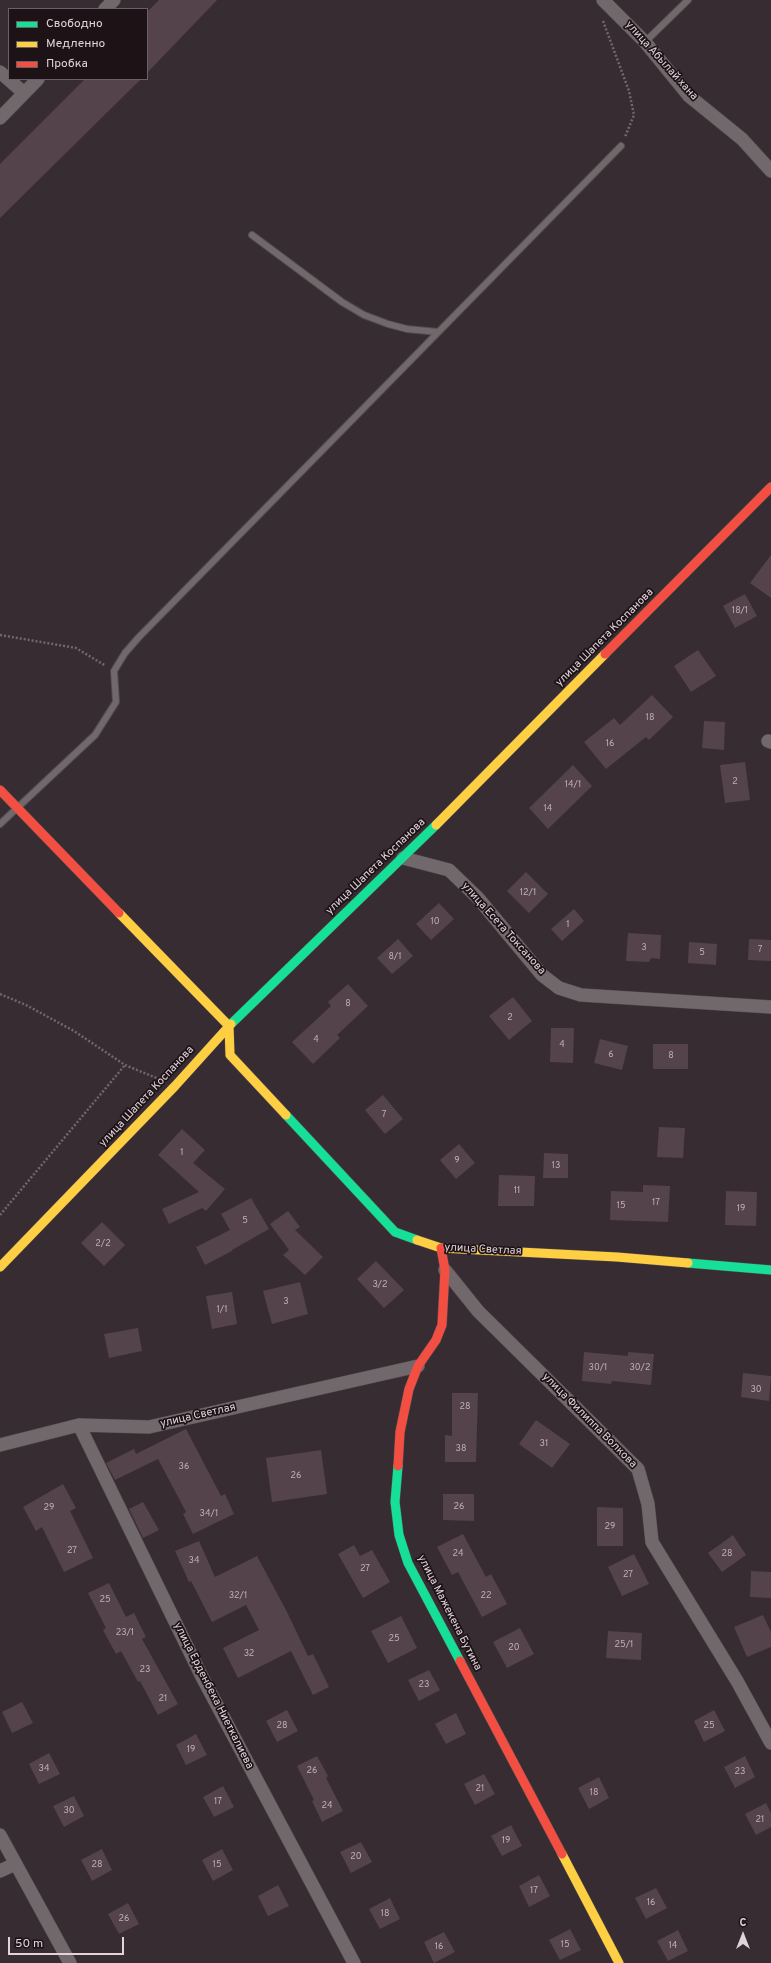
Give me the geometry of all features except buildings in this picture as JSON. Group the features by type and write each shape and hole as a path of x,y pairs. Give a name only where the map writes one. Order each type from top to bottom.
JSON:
{"street":[{"path":"106,8 114,0"},
{"name":"улица Абылай хана","path":"603,0 645,42 689,96 742,139 771,171"},
{"path":"0,72 8,79"},
{"path":"9,80 24,94"},
{"path":"0,118 37,80"},
{"name":"улица Шапета Коспанова","path":"0,1267 175,1086 229,1026 403,858 769,490"},
{"path":"0,790 229,1026"},
{"name":"улица Есета Токсанова","path":"403,858 449,870 478,898 542,975 559,988 581,994 771,1007"},
{"name":"улица Светлая","path":"229,1026 230,1055 395,1232 441,1248 617,1257 771,1270"},
{"name":"улица Мажекена Бутина","path":"441,1248 445,1270 442,1325 436,1340 418,1366 404,1407 400,1432 395,1502 399,1534 408,1563 619,1963"},
{"name":"улица Филиппа Волкова","path":"445,1270 478,1311 638,1469 648,1504 652,1542 738,1681 771,1743"},
{"name":"улица Светлая","path":"0,1446 80,1425 149,1427 418,1366"},
{"name":"улица Ерденбека Ниеткалиева","path":"80,1425 201,1676 354,1963"},
{"path":"0,1835 70,1963"},
{"path":"0,1871 15,1864"}],"lane":[{"path":"645,42 688,0"},
{"path":"0,824 95,735 116,702 114,671 125,653 139,637 622,146"},
{"path":"252,236 342,302 364,315 407,329 438,332"}],"path":[{"path":"600,14 629,91 634,115 622,146"},
{"path":"0,635 76,648 114,671"},
{"path":"0,994 26,1005 74,1031 125,1065 175,1086"},
{"path":"0,1215 125,1065"}],"traffic: fast":[{"path":"231,1024 436,825"},
{"path":"286,1115 395,1232 417,1240"},
{"path":"688,1263 771,1270"},
{"path":"398,1466 395,1502 399,1535 408,1563 460,1661"}],"traffic: slow":[{"path":"436,825 605,654"},
{"path":"119,913 229,1026 230,1055 286,1115"},
{"path":"0,1267 175,1086 231,1024"},
{"path":"417,1240 441,1248 617,1257 688,1263"},
{"path":"562,1854 619,1963"}],"traffic: jam":[{"path":"605,654 771,487"},
{"path":"0,790 119,913"},
{"path":"398,1466 400,1432 409,1389 418,1366 436,1340 442,1325 445,1270 441,1248"},
{"path":"460,1661 562,1854"}]}
